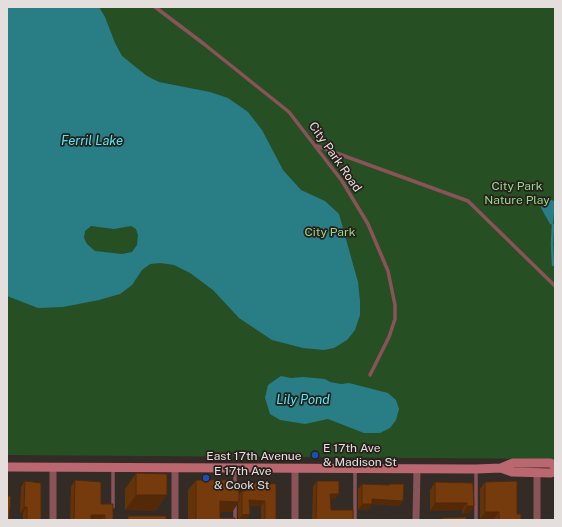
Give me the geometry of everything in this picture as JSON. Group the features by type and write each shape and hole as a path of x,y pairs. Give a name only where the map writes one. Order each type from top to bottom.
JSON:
{"main road":[{"name":"East 17th Avenue","path":"7,467 476,469 501,468 513,463 550,463 555,466"},
{"name":"East 17th Avenue","path":"501,468 512,472 551,473 555,470"}],"street":[{"path":"53,467 53,520"},
{"path":"175,468 175,520"},
{"path":"295,468 295,520"},
{"path":"416,469 416,520"},
{"path":"537,472 537,520"}],"lane":[{"name":"City Park Road","path":"155,7 289,112 317,146 342,181 368,224 393,286 395,305 395,319 389,337 370,375"},
{"path":"317,146 468,201 555,286"},
{"path":"113,467 113,513"},
{"path":"235,468 235,492"},
{"path":"355,468 355,520"},
{"path":"476,469 476,520"},
{"path":"235,499 235,520"}],"green space":[{"name":"City Park","path":"7,7 555,7 555,459 7,455"}],"water":[{"name":"Ferril Lake","path":"7,7 99,7 122,56 147,76 159,82 210,92 228,98 248,112 262,130 283,170 301,190 325,201 339,214 358,282 360,315 355,330 347,340 334,348 324,350 303,348 272,340 239,318 213,290 190,273 174,265 160,263 150,264 142,270 132,285 120,294 99,300 63,307 38,308 7,296","holes":["91,226 114,229 131,226 136,229 138,235 137,245 132,252 122,254 95,251 87,244 84,238 85,231"]},
{"path":"547,199 555,201 553,225 550,224 541,208 543,200"},
{"name":"Lily Pond","path":"281,376 291,378 303,377 325,379 330,382 341,384 349,383 388,393 396,400 399,409 396,420 390,428 380,433 364,433 328,419 305,424 280,420 270,414 265,398 268,385"}],"building":[{"path":"136,473 167,474 167,495 136,495"},
{"path":"7,480 8,496 11,496 9,520 7,520"},
{"path":"75,480 101,482 101,504 113,504 113,520 105,520 105,515 91,515 91,520 74,520"},
{"path":"196,480 233,480 233,485 239,485 239,502 220,501 220,518 235,518 235,520 196,520"},
{"path":"25,481 41,483 41,520 27,520 27,507 24,507"},
{"path":"317,481 339,481 339,494 330,494 331,510 353,510 353,520 316,520"},
{"path":"517,481 517,514 521,514 521,520 499,520 499,512 485,512 485,482"},
{"path":"246,482 276,484 276,520 265,520 265,501 249,500 250,514 242,515 242,491 246,491"},
{"path":"435,482 473,483 474,506 467,506 467,503 435,503"},
{"path":"362,484 404,484 403,501 372,499 372,504 362,504"},
{"path":"128,516 166,516 166,520 128,520"},
{"path":"466,517 466,520 442,520 442,518"}],"waterway":[{"path":"553,225 553,265"}],"place":[{"name":"E 17th Ave & Madison St","path":"315,455"},
{"name":"E 17th Ave & Cook St","path":"206,478"}],"park label":[{"name":"City Park Nature Play","path":"517,193"}]}
